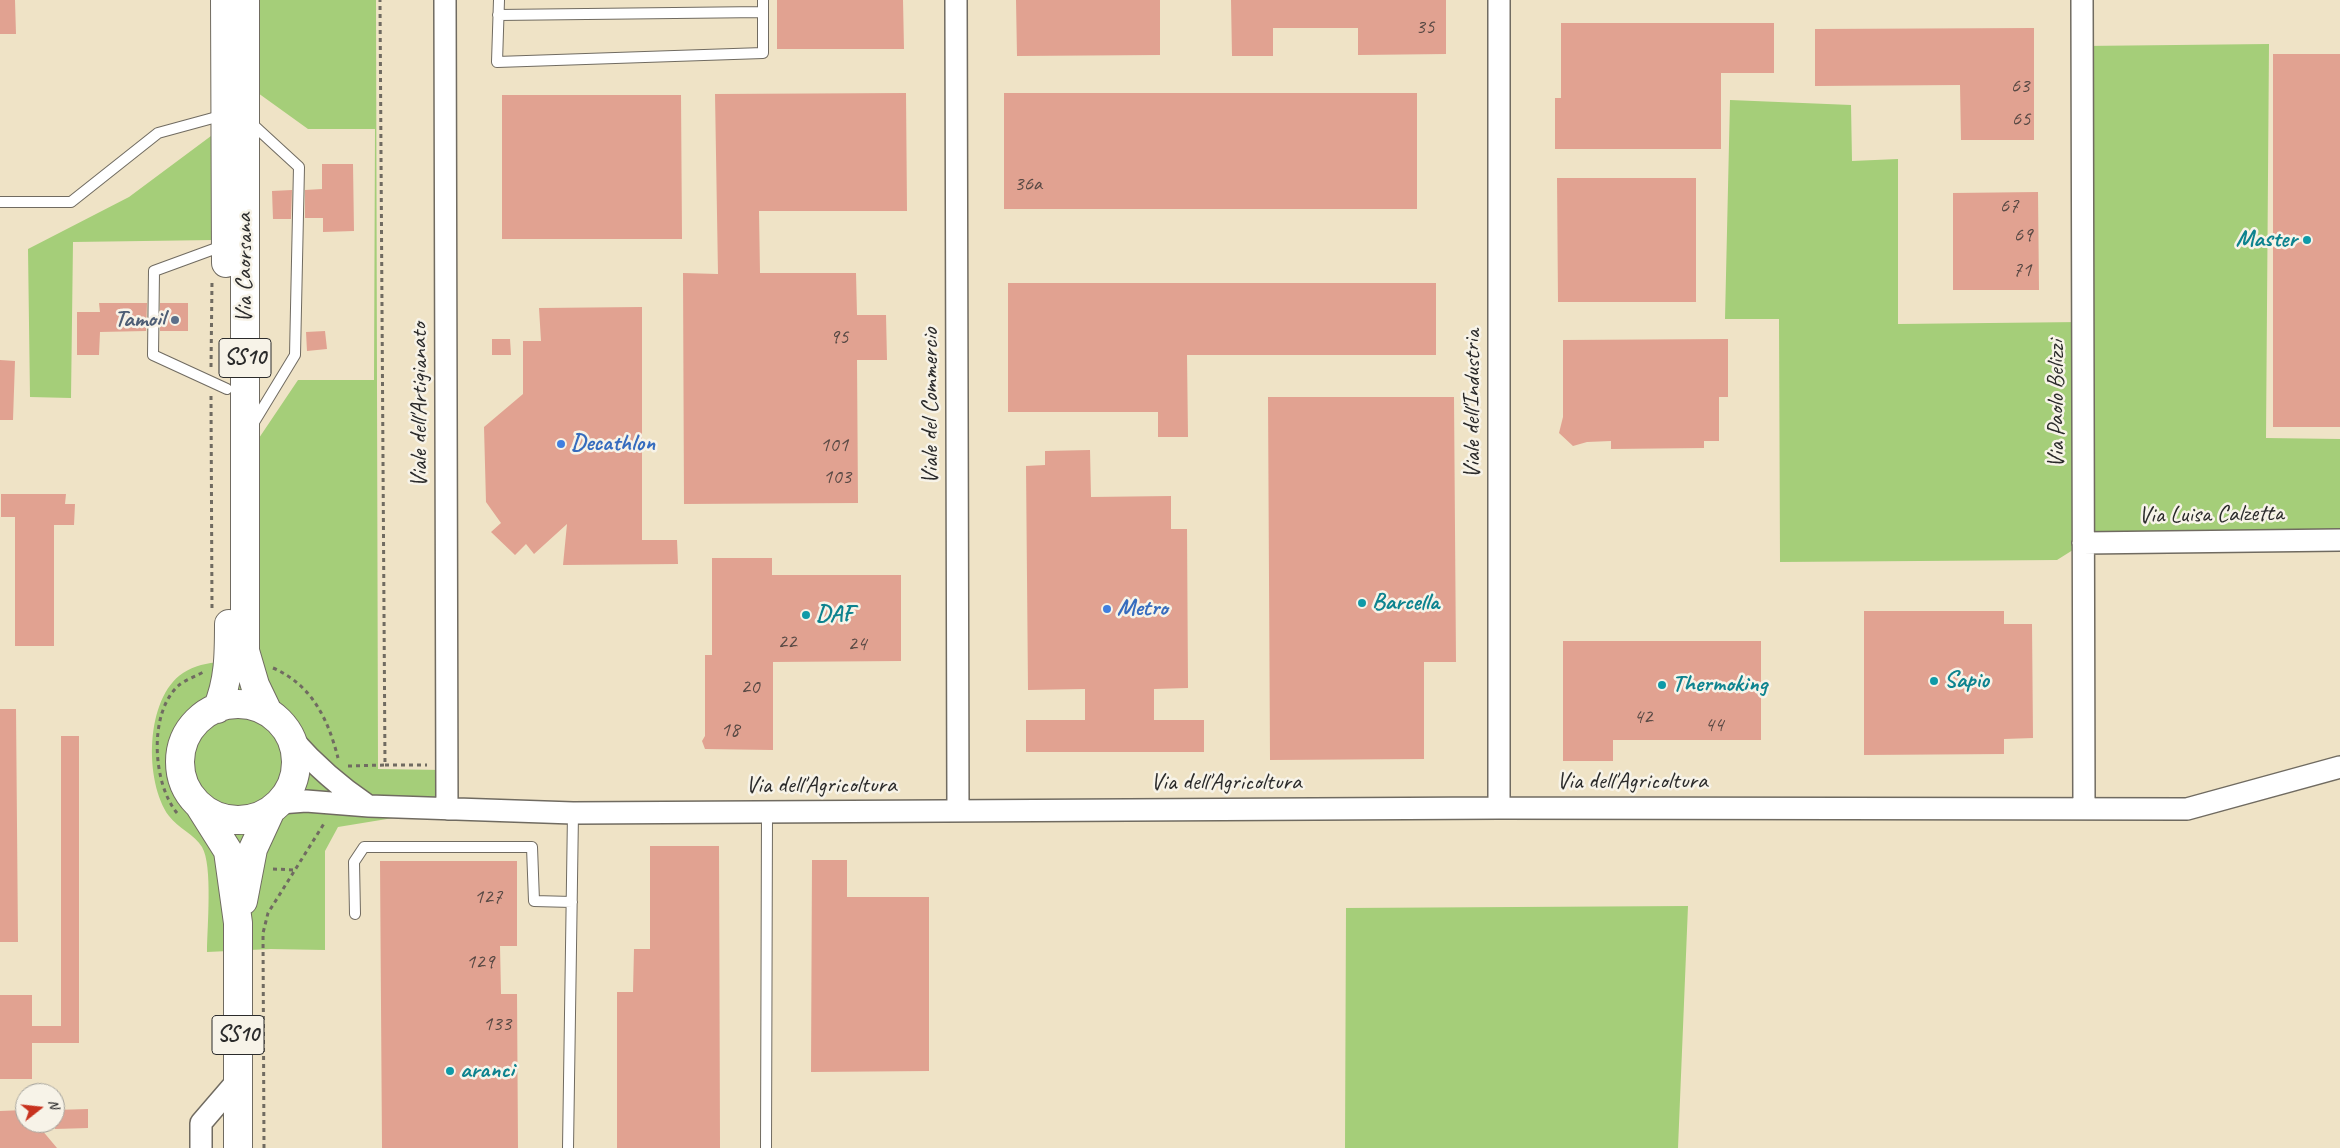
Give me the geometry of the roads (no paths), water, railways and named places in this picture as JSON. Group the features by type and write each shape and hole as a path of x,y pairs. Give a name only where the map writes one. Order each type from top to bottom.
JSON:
{"main road":[{"name":"Via Caorsana","path":"217,708 245,651 246,435 235,116 225,0"},
{"name":"Via Caorsana","path":"244,0 235,116 219,248 219,385 239,665 254,685 268,712"},
{"path":"234,704 251,706 268,712 281,723 291,738 296,755 296,772 290,789 276,807 254,818 234,820 190,811 188,791 182,774 181,757 185,740 194,726 206,714 217,708 234,704"},
{"name":"SS10","path":"238,922 253,849 276,807"},
{"name":"SS10","path":"190,811 228,851 238,922 238,1148"}],"street":[{"name":"Viale dell'Artigianato","path":"445,0 447,809"},
{"name":"Viale del Commercio","path":"956,0 958,811"},
{"name":"Viale dell'Industria","path":"1499,0 1499,808"},
{"name":"Via Paolo Belizzi","path":"2082,0 2084,808"},
{"name":"Via Luisa Calzetta","path":"2084,543 2340,540"},
{"path":"291,738 315,766 343,789 369,806"},
{"name":"Via dell'Agricoltura","path":"276,807 306,801 369,806 573,813 1499,808 2187,809 2340,767"},
{"path":"201,1148 201,1123 238,1080"}],"lane":[{"path":"499,0 497,62 763,53 763,0"},
{"path":"498,15 763,12"},
{"path":"0,202 71,202 158,133 235,116 299,167 295,355 246,435"},
{"path":"219,248 154,271 153,355 219,385"},
{"path":"766,812 766,1148"},
{"path":"568,1148 573,813"},
{"path":"354,914 354,862 364,848 532,847 534,902 572,902"}],"place":[{"name":"Master","path":"2307,240"},
{"name":"Tamoil","path":"175,320"},
{"name":"Decathlon","path":"561,444"},
{"name":"Barcella","path":"1362,603"},
{"name":"Metro","path":"1107,609"},
{"name":"DAF","path":"806,615"},
{"name":"Sapio","path":"1934,681"},
{"name":"Thermoking","path":"1662,685"},
{"name":"aranci","path":"450,1071"}]}
